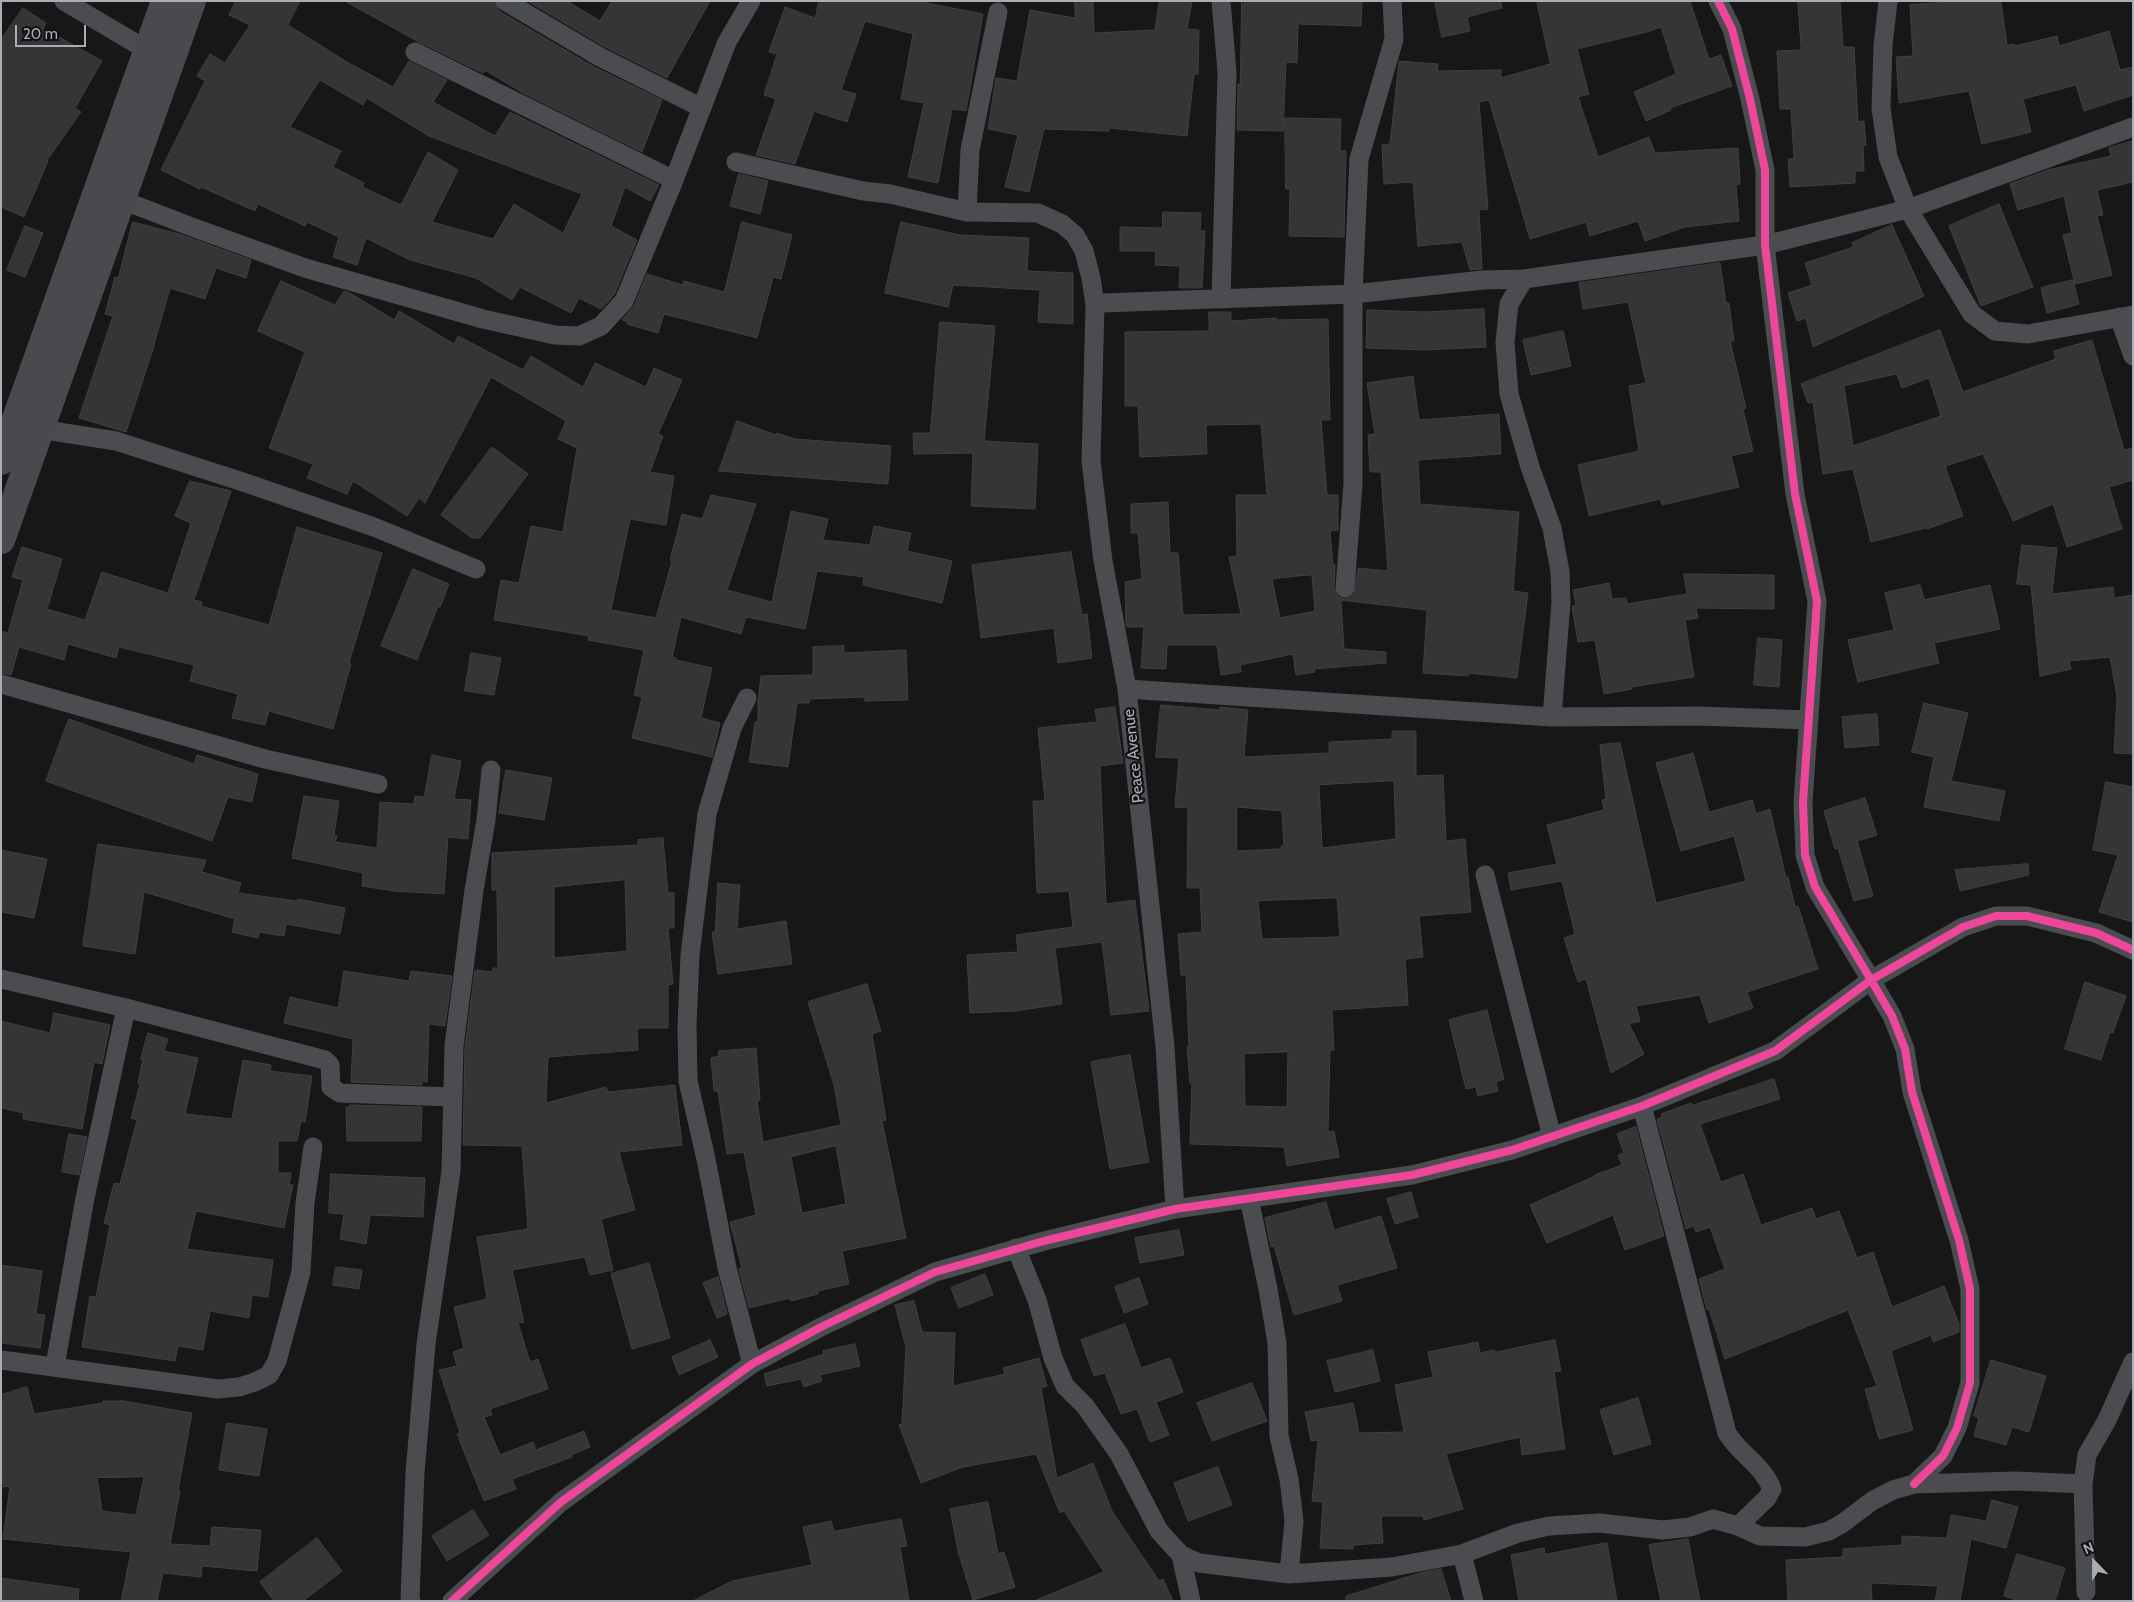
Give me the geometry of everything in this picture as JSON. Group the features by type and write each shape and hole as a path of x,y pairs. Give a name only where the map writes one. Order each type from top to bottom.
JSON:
{"street":[{"path":"64,1 146,50"},
{"path":"4,447 165,1"},
{"path":"1,540 192,1"},
{"path":"505,1 600,57 702,108"},
{"path":"122,200 305,268 483,319 555,334 579,336 601,326 624,302 674,180 727,42 751,1"},
{"path":"1221,1 1227,72 1221,298"},
{"path":"1345,588 1353,484 1353,294 1359,158 1394,39 1392,1"},
{"path":"1718,1 1732,28 1765,170 1765,245 1795,494 1817,601 1803,802 1805,855 1815,887 1892,1016 1905,1049 1912,1092 1959,1240 1970,1289 1970,1383 1958,1428 1943,1456 1914,1484"},
{"path":"1888,1 1882,46 1881,108 1888,158 1908,209 1972,314 1995,331 2028,334 2126,316 2133,356"},
{"path":"968,212 970,150 998,12"},
{"path":"415,52 674,180"},
{"path":"1094,305 1102,303 1353,294 1483,280 1524,280 1765,245 1908,209 2133,127"},
{"name":"Peace Avenue","path":"736,162 863,191 890,194 968,212 1038,213 1062,224 1075,235 1084,251 1091,278 1094,305 1091,461 1103,561 1127,689 1166,1047 1175,1208"},
{"path":"1524,280 1509,304 1505,342 1509,394 1530,467 1552,528 1560,572 1560,602 1552,717"},
{"path":"40,430 116,442 243,482 374,527 476,569"},
{"path":"1,684 264,759 378,784"},
{"path":"1127,689 1552,717 1699,716 1809,720"},
{"path":"747,698 732,728 707,814 690,955 687,1026 688,1081 706,1159 726,1268 752,1364"},
{"path":"411,1601 415,1473 426,1344 451,1171 454,1046 474,890 486,820 491,770"},
{"path":"1485,875 1552,1137"},
{"path":"452,1601 561,1502 752,1364 821,1327 935,1272 1016,1248 1175,1208 1412,1175 1512,1150 1552,1137 1642,1106 1775,1051 1871,980 1963,927 1996,916 2027,916 2096,933 2133,950"},
{"path":"1,979 126,1008 325,1060 330,1065 331,1087 340,1093 452,1097"},
{"path":"55,1366 85,1198 126,1008"},
{"path":"1642,1106 1728,1433 1735,1446 1754,1460 1772,1489 1767,1498 1738,1526"},
{"path":"1,1360 218,1389 239,1387 269,1374 276,1361 301,1272 305,1203 313,1147"},
{"path":"1249,1198 1277,1343 1279,1436 1289,1479 1294,1521 1289,1574"},
{"path":"1016,1248 1037,1300 1053,1358 1065,1386 1085,1406 1119,1454 1159,1531 1181,1556 1199,1563 1289,1574 1392,1567 1462,1554 1518,1532 1549,1526 1599,1523 1663,1530 1690,1527 1713,1519 1738,1526 1760,1536 1805,1537 1829,1531 1886,1494 1914,1484 2016,1481 2083,1484"},
{"path":"2086,1592 2083,1484 2087,1455 2107,1420 2133,1362"},
{"path":"1462,1554 1474,1601"},
{"path":"1181,1556 1191,1601"}],"building":[{"path":"236,1 300,1 288,25 347,62 393,87 409,61 447,80 433,102 495,136 510,112 659,185 650,201 625,187 611,226 637,240 614,295 601,309 579,298 571,313 520,287 512,300 476,278 410,260 366,238 357,265 333,257 339,237 307,222 305,226 258,204 255,211 201,187 200,189 161,170 205,81 197,76 210,54 225,63 250,25 229,15","holes":["320,80 363,105 367,98 429,136 582,194 563,233 514,204 493,239 432,222 458,170 428,152 401,205 362,187 364,183 333,167 341,151 290,127"]},
{"path":"345,1 494,1 499,11 594,67 662,100 642,152 523,93 485,70 483,73 419,42"},
{"path":"528,1 567,1 600,21 612,1 710,1 667,78 605,47"},
{"path":"819,1 916,1 983,14 966,111 952,109 938,183 908,177 924,103 901,99 913,34 865,21 841,90 856,94 847,122 814,111 795,164 756,155 776,99 764,95 777,54 769,52 785,7 815,18"},
{"path":"1075,1 1093,1 1094,33 1155,30 1159,1 1192,1 1187,29 1199,30 1198,74 1194,74 1187,136 1109,128 1109,131 1044,129 1029,192 1005,187 1018,135 988,129 996,78 1017,81 1030,10 1075,18"},
{"path":"1242,1 1362,1 1361,26 1298,24 1297,63 1286,62 1283,131 1237,130"},
{"path":"1435,1 1501,1 1502,8 1467,17 1470,31 1442,37"},
{"path":"1537,1 1690,1 1709,59 1721,55 1732,86 1670,108 1671,110 1646,121 1634,92 1676,74 1661,27 1577,49 1589,94 1578,97 1598,157 1649,137 1655,153 1738,148 1740,184 1736,185 1739,221 1685,227 1645,241 1638,221 1590,236 1586,222 1530,239 1489,100 1479,102 1488,209 1479,210 1482,269 1470,270 1462,242 1418,246 1413,182 1384,184 1382,145 1390,144 1399,61 1438,64 1437,71 1501,70 1501,78 1550,64"},
{"path":"1798,1 1840,1 1843,47 1854,47 1858,122 1864,121 1866,145 1863,145 1864,171 1855,171 1855,183 1790,187 1788,159 1794,159 1791,109 1780,109 1777,51 1801,50"},
{"path":"1963,1 2001,1 2007,45 2014,44 2015,46 2057,36 2059,46 2109,31 2120,70 2133,67 2133,95 2084,111 2076,85 2023,99 2031,132 1982,144 1969,91 1899,103 1896,57 1913,56 1910,5"},
{"path":"23,8 46,23 43,28 102,61 75,108 81,112 47,160 24,217 1,207 1,40"},
{"path":"1285,118 1341,119 1340,151 1346,151 1344,237 1289,236 1290,189 1286,189"},
{"path":"2133,141 2133,182 2097,190 2103,215 2097,216 2112,275 2075,284 2063,235 2072,233 2064,196 2018,210 2010,184 2048,170 2111,156 2109,148"},
{"path":"739,174 768,181 760,214 730,206"},
{"path":"1999,204 2033,287 1981,306 1949,226"},
{"path":"1163,212 1201,213 1200,231 1205,231 1202,288 1179,288 1180,266 1155,265 1156,251 1120,251 1120,227 1162,228"},
{"path":"133,222 179,234 251,260 246,278 216,268 205,299 170,288 126,432 79,418 113,316 105,314 115,277 118,278"},
{"path":"742,222 792,235 781,279 773,277 757,338 664,314 658,333 627,324 628,322 622,320 634,306 647,274 683,285 684,281 724,292"},
{"path":"901,222 960,235 1029,238 1027,271 1073,273 1073,324 1038,322 1040,290 953,285 948,307 885,293"},
{"path":"1892,225 1924,296 1813,347 1806,318 1797,321 1788,293 1812,285 1805,263 1854,247 1852,243"},
{"path":"25,226 43,233 25,277 7,270"},
{"path":"1720,263 1726,303 1729,303 1734,341 1730,341 1746,408 1743,409 1753,451 1731,456 1739,487 1662,505 1660,499 1589,516 1578,465 1639,451 1629,386 1646,383 1628,302 1583,309 1579,283"},
{"path":"2073,280 2079,304 2047,313 2041,288"},
{"path":"281,281 335,305 344,291 350,293 394,320 399,311 454,344 458,336 523,370 531,356 583,387 595,363 646,387 654,368 682,380 658,434 663,436 650,472 674,476 666,525 630,519 611,610 656,618 672,561 670,560 682,514 702,519 711,495 756,504 727,590 772,602 791,511 828,519 823,540 870,545 874,526 911,533 907,551 952,561 942,603 863,585 864,577 817,571 805,629 746,617 741,634 681,617 672,657 676,658 676,660 712,668 701,718 720,723 712,757 632,738 642,697 634,695 644,650 588,640 589,636 494,620 501,580 519,583 531,526 563,532 577,448 558,439 566,421 491,377 425,503 419,498 407,516 353,481 347,494 307,478 313,464 269,448 305,352 258,331"},
{"path":"1484,309 1486,347 1425,350 1366,348 1367,310 1426,312"},
{"path":"1209,312 1231,312 1231,321 1276,318 1276,320 1328,319 1330,420 1321,420 1327,495 1338,495 1338,530 1330,531 1333,565 1335,565 1334,588 1338,597 1344,599 1354,594 1358,568 1388,571 1381,472 1370,472 1368,435 1375,434 1367,383 1413,376 1419,420 1499,414 1501,454 1418,460 1420,504 1519,512 1513,591 1528,593 1517,678 1469,673 1468,676 1423,673 1427,610 1341,600 1344,649 1386,652 1386,663 1314,669 1315,672 1296,675 1293,654 1240,665 1241,672 1221,675 1217,645 1167,645 1166,669 1141,668 1144,627 1127,627 1126,624 1125,582 1142,579 1138,533 1131,533 1131,504 1168,502 1170,553 1178,553 1183,615 1241,614 1229,557 1237,556 1236,495 1267,495 1261,424 1206,425 1207,454 1140,457 1138,406 1125,406 1125,332 1209,331","holes":["1312,575 1315,611 1280,618 1272,579"]},
{"path":"940,322 995,326 984,441 1038,444 1035,509 971,506 973,453 914,454 913,433 930,433"},
{"path":"1940,330 1963,392 2056,359 2054,351 2092,340 2124,450 2133,448 2133,480 2109,487 2122,529 2067,547 2053,504 2013,521 1983,454 1945,466 1963,516 1927,529 1871,542 1853,469 1823,474 1813,402 1808,403 1801,384","holes":["1897,374 1902,388 1929,378 1941,416 1853,446 1844,386"]},
{"path":"1563,331 1571,366 1531,375 1523,340"},
{"path":"737,421 776,435 777,433 795,439 891,446 888,484 719,471"},
{"path":"492,447 528,474 480,538 472,538 441,515"},
{"path":"190,481 231,491 194,600 202,602 201,606 269,625 297,527 382,553 349,663 351,664 333,729 269,711 265,725 232,718 238,694 190,681 194,665 119,647 116,658 68,644 64,660 19,647 11,675 1,673 1,631 8,633 23,580 12,577 22,547 62,559 47,609 85,620 102,572 168,593 191,523 175,516"},
{"path":"2022,545 2057,548 2052,594 2113,587 2114,598 2133,595 2133,754 2114,753 2117,697 2110,657 2069,661 2071,669 2040,676 2031,585 2017,584"},
{"path":"1071,552 1082,615 1087,614 1092,658 1058,663 1054,628 981,638 972,565"},
{"path":"413,569 449,584 440,607 438,606 417,660 381,646"},
{"path":"1684,574 1774,575 1774,609 1696,608 1698,618 1685,620 1694,677 1631,687 1632,689 1604,694 1595,640 1578,642 1572,606 1576,605 1573,590 1609,583 1612,599 1626,598 1627,604 1687,594"},
{"path":"1920,585 1924,600 1990,585 2000,629 1934,643 1939,663 1858,682 1848,640 1894,630 1885,593"},
{"path":"1758,638 1782,640 1779,687 1754,685"},
{"path":"844,646 844,653 906,650 908,700 865,701 865,697 809,699 809,703 797,703 788,767 749,762 755,722 758,722 761,676 813,675 813,647"},
{"path":"471,653 501,658 494,695 465,691"},
{"path":"1924,703 1968,713 1951,781 2005,791 1999,821 1924,807 1934,757 1912,752"},
{"path":"1161,705 1220,710 1220,707 1248,710 1244,757 1329,753 1329,742 1392,739 1392,731 1416,731 1416,776 1443,775 1446,841 1465,839 1471,912 1419,916 1423,957 1405,959 1408,1005 1332,1010 1334,1050 1330,1050 1328,1132 1334,1131 1339,1157 1287,1166 1284,1147 1190,1144 1192,1083 1190,1083 1187,1047 1189,1047 1186,975 1181,975 1178,934 1202,932 1200,888 1187,888 1188,808 1175,807 1179,758 1156,757","holes":["1394,781 1396,839 1322,848 1319,785","1237,807 1282,811 1284,846 1281,846 1281,849 1237,851","1337,898 1340,937 1262,939 1258,901","1288,1052 1287,1107 1245,1106 1244,1054"]},
{"path":"1115,707 1123,763 1100,766 1106,904 1135,900 1149,1011 1111,1015 1102,942 1055,948 1062,1004 1015,1011 970,1013 967,955 1018,952 1016,935 1073,927 1069,891 1037,893 1033,801 1045,801 1038,728 1097,722 1095,710"},
{"path":"1877,714 1879,745 1845,748 1842,717"},
{"path":"69,719 194,764 197,755 258,774 252,802 228,797 212,841 46,781"},
{"path":"1620,743 1656,903 1746,881 1734,836 1681,851 1656,763 1693,753 1709,812 1752,800 1756,814 1770,809 1786,878 1788,877 1795,907 1798,906 1818,969 1747,992 1753,1008 1709,1023 1700,995 1636,1006 1640,1021 1629,1024 1644,1054 1611,1073 1586,979 1578,982 1564,938 1575,934 1562,881 1511,890 1508,873 1557,864 1547,825 1604,810 1602,800 1606,799 1600,745"},
{"path":"432,755 461,761 454,799 471,800 468,839 448,837 444,894 394,891 362,886 363,873 292,858 304,796 339,801 334,835 337,836 335,842 377,848 380,802 414,804 415,796 424,797"},
{"path":"506,770 552,778 544,820 499,813"},
{"path":"2106,782 2133,787 2133,922 2099,912 2118,855 2093,850"},
{"path":"1865,798 1877,835 1857,841 1873,896 1854,901 1838,848 1835,849 1824,811"},
{"path":"663,838 668,893 674,893 674,928 668,928 673,984 668,985 668,1028 637,1028 638,1050 548,1057 546,1103 606,1087 608,1092 675,1085 682,1145 619,1152 635,1210 601,1219 613,1270 590,1275 585,1257 512,1270 524,1322 518,1323 530,1362 538,1359 548,1389 490,1409 492,1415 484,1417 500,1455 533,1442 536,1450 584,1431 590,1447 571,1455 572,1457 512,1479 516,1489 484,1501 457,1434 460,1433 439,1370 457,1366 453,1352 464,1348 454,1307 487,1299 477,1237 528,1229 522,1146 463,1145 465,1047 475,970 493,972 493,968 498,968 497,890 492,890 492,853 638,845 638,840","holes":["625,880 627,951 554,958 554,887"]},
{"path":"98,844 206,860 202,872 241,883 238,893 297,901 298,899 345,908 340,934 286,924 284,936 259,932 258,938 232,932 235,919 144,892 135,954 83,946"},
{"path":"1,850 47,859 34,918 1,912"},
{"path":"2028,864 2029,875 1960,891 1955,870"},
{"path":"718,883 740,885 737,929 786,921 792,964 718,974 712,932 715,932"},
{"path":"344,971 409,981 411,971 452,976 445,1026 429,1024 427,1082 422,1081 422,1085 351,1082 353,1039 284,1023 290,997 338,1008"},
{"path":"2085,982 2126,996 2113,1033 2110,1032 2101,1060 2065,1049"},
{"path":"867,984 881,1031 872,1034 886,1120 882,1121 906,1238 842,1251 849,1284 818,1291 818,1294 791,1301 790,1298 749,1308 739,1269 742,1268 730,1222 756,1215 744,1152 727,1154 718,1091 714,1091 711,1058 719,1056 718,1051 756,1048 760,1100 757,1101 763,1142 841,1125 834,1085 808,1002","holes":["836,1146 846,1204 802,1213 791,1157"]},
{"path":"1487,1010 1504,1079 1496,1082 1498,1091 1478,1096 1476,1087 1466,1089 1449,1020"},
{"path":"54,1013 110,1025 102,1064 94,1062 82,1129 23,1119 24,1113 1,1108 1,1021 50,1033"},
{"path":"148,1033 168,1039 164,1051 198,1058 185,1114 232,1119 243,1060 271,1065 270,1071 312,1076 305,1122 301,1121 297,1141 278,1141 278,1173 291,1173 289,1185 293,1185 284,1228 196,1211 187,1249 273,1260 268,1297 252,1295 249,1318 210,1311 203,1350 178,1346 175,1361 82,1347 90,1296 96,1297 110,1225 104,1223 114,1183 120,1184 137,1120 131,1118 140,1084 138,1083 143,1059 141,1059"},
{"path":"1130,1055 1149,1162 1110,1169 1091,1062"},
{"path":"1774,1079 1780,1099 1700,1124 1721,1182 1743,1174 1761,1225 1812,1208 1816,1219 1839,1211 1857,1258 1873,1252 1892,1307 1944,1286 1959,1324 1959,1332 1933,1342 1931,1335 1891,1351 1913,1430 1879,1439 1865,1389 1877,1386 1848,1310 1725,1359 1709,1309 1707,1310 1699,1279 1725,1269 1710,1227 1696,1232 1694,1226 1686,1229 1657,1119 1662,1117 1661,1114 1691,1103 1693,1105"},
{"path":"350,1105 422,1107 421,1141 347,1141 346,1107 350,1107"},
{"path":"1636,1127 1664,1236 1625,1250 1613,1215 1547,1243 1530,1205 1595,1175 1622,1165 1618,1155 1624,1153 1617,1134"},
{"path":"69,1134 87,1137 79,1175 62,1172"},
{"path":"331,1174 425,1178 423,1217 370,1215 366,1244 340,1239 344,1214 329,1213"},
{"path":"1411,1192 1418,1217 1395,1224 1387,1199"},
{"path":"1326,1202 1334,1230 1381,1216 1397,1268 1337,1285 1342,1301 1294,1315 1274,1246 1271,1247 1265,1218"},
{"path":"1179,1230 1184,1255 1140,1263 1135,1238"},
{"path":"649,1263 670,1338 632,1349 611,1274"},
{"path":"1,1265 42,1271 36,1314 45,1315 40,1348 1,1343"},
{"path":"336,1267 362,1270 359,1289 333,1285"},
{"path":"985,1274 993,1295 959,1308 951,1288"},
{"path":"718,1277 727,1314 717,1318 703,1283"},
{"path":"1139,1278 1148,1304 1124,1313 1115,1287"},
{"path":"914,1301 922,1332 955,1333 953,1386 1005,1374 1003,1368 1039,1358 1047,1386 1041,1388 1057,1478 1093,1463 1112,1511 1159,1581 1163,1579 1173,1601 1034,1601 1104,1572 1064,1511 1060,1513 1036,1454 963,1467 921,1483 899,1425 902,1424 906,1347 895,1305"},
{"path":"1125,1324 1141,1368 1170,1358 1183,1392 1156,1402 1169,1435 1150,1442 1137,1409 1121,1414 1105,1373 1094,1376 1081,1340"},
{"path":"710,1340 718,1357 679,1375 672,1357"},
{"path":"1555,1340 1561,1371 1554,1372 1565,1449 1522,1455 1520,1437 1446,1454 1463,1509 1424,1520 1423,1516 1381,1516 1383,1543 1353,1545 1353,1549 1320,1548 1323,1502 1312,1501 1318,1440 1311,1441 1305,1412 1353,1403 1359,1433 1404,1432 1395,1385 1433,1377 1428,1352 1478,1342 1480,1353 1494,1350 1495,1352"},
{"path":"855,1344 860,1366 820,1375 822,1381 804,1387 801,1379 767,1386 764,1374 824,1354 823,1351"},
{"path":"1373,1350 1380,1381 1335,1392 1327,1361"},
{"path":"1991,1360 2046,1376 2029,1432 2012,1427 2006,1445 1974,1436 1979,1418 1974,1416"},
{"path":"1252,1383 1267,1421 1212,1441 1197,1403"},
{"path":"27,1387 34,1414 103,1403 103,1401 123,1401 192,1413 170,1544 210,1546 212,1527 261,1530 257,1571 202,1566 201,1577 163,1573 157,1601 121,1601 131,1552 3,1539 10,1486 3,1487 1,1472 1,1395","holes":["144,1477 136,1515 102,1511 97,1478"]},
{"path":"1638,1398 1651,1444 1614,1455 1600,1410"},
{"path":"227,1423 267,1429 259,1476 219,1470"},
{"path":"1218,1467 1232,1505 1188,1521 1174,1483"},
{"path":"1992,1500 2018,1507 2006,1548 1971,1539 1960,1601 1935,1601 1938,1586 1871,1583 1872,1601 1788,1601 1786,1560 1843,1557 1843,1549 1902,1545 1902,1536 1947,1538 1951,1515 1986,1521"},
{"path":"988,1502 998,1554 1004,1552 1015,1587 973,1600 958,1551 950,1509"},
{"path":"473,1510 489,1535 447,1561 432,1536"},
{"path":"901,1519 907,1546 900,1547 909,1601 693,1601 732,1581 812,1565 803,1527 831,1521 834,1531"},
{"path":"317,1538 342,1571 303,1601 274,1601 260,1582"},
{"path":"1688,1539 1700,1601 1661,1601 1649,1545"},
{"path":"1607,1543 1617,1601 1519,1601 1511,1555 1544,1548 1545,1554"},
{"path":"2017,1554 2065,1568 2055,1601 2020,1601 2004,1596"},
{"path":"1441,1569 1451,1601 1346,1601 1346,1596 1420,1573"},
{"path":"1,1578 79,1589 78,1601 1,1601"}],"cycle path":[{"path":"1718,1 1732,29 1750,99 1765,170 1765,245 1795,494 1817,601 1803,802 1805,855 1815,887 1892,1016 1905,1049 1912,1092 1959,1240 1970,1289 1970,1383 1957,1428 1943,1456 1914,1484"},
{"path":"452,1601 561,1502 752,1364 821,1327 935,1272 1044,1241 1175,1209 1412,1175 1512,1150 1642,1106 1775,1051 1871,980 1963,927 1996,916 2027,916 2096,933 2133,950"}]}
